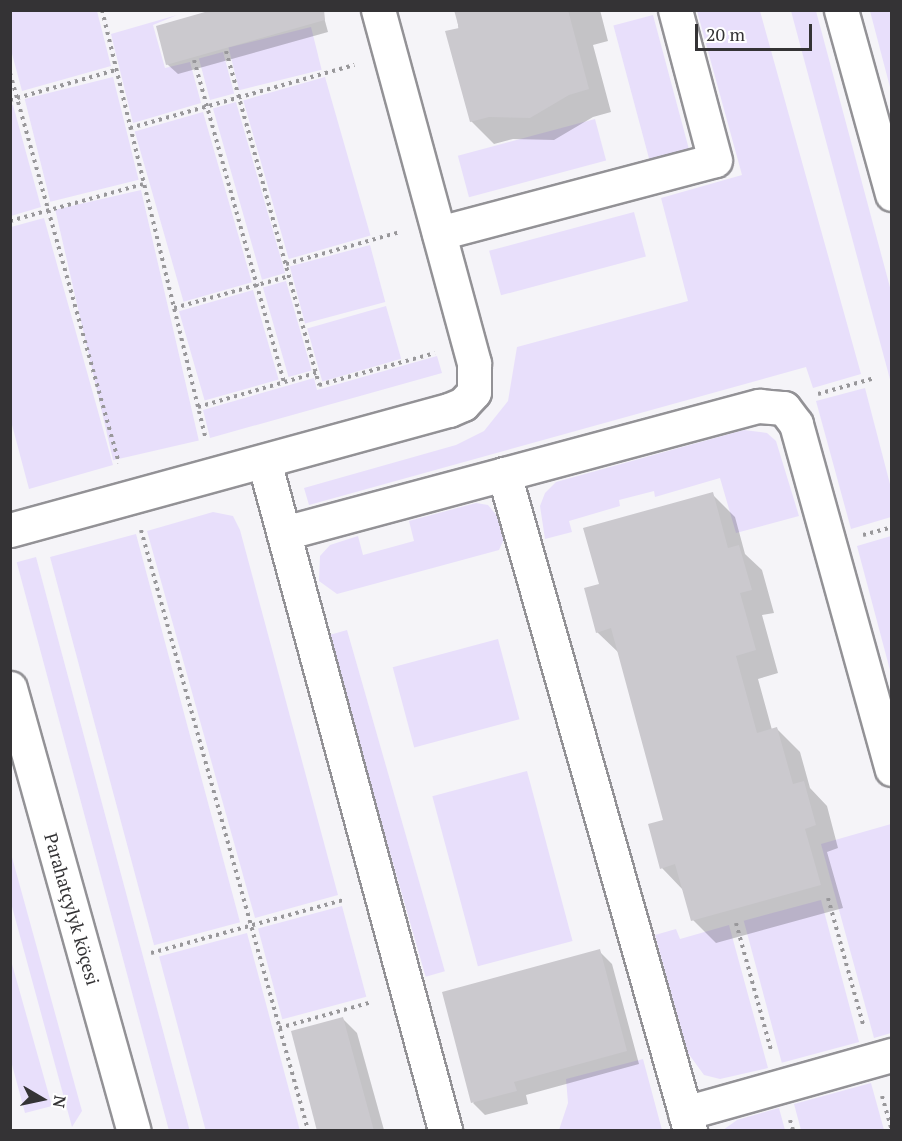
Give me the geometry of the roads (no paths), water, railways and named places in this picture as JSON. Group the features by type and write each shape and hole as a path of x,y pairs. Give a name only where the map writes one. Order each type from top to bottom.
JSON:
{"street":[{"path":"10,530 449,410 463,404 474,392 474,363 378,10"},
{"path":"437,227 715,160 675,10"},
{"path":"842,10 891,194"},
{"path":"284,533 759,406 784,408 796,424 891,769"},
{"path":"264,461 445,1131"},
{"path":"504,474 687,1122 891,1055"},
{"name":"Parahatçylyk köçesi","path":"10,688 134,1131"}]}
